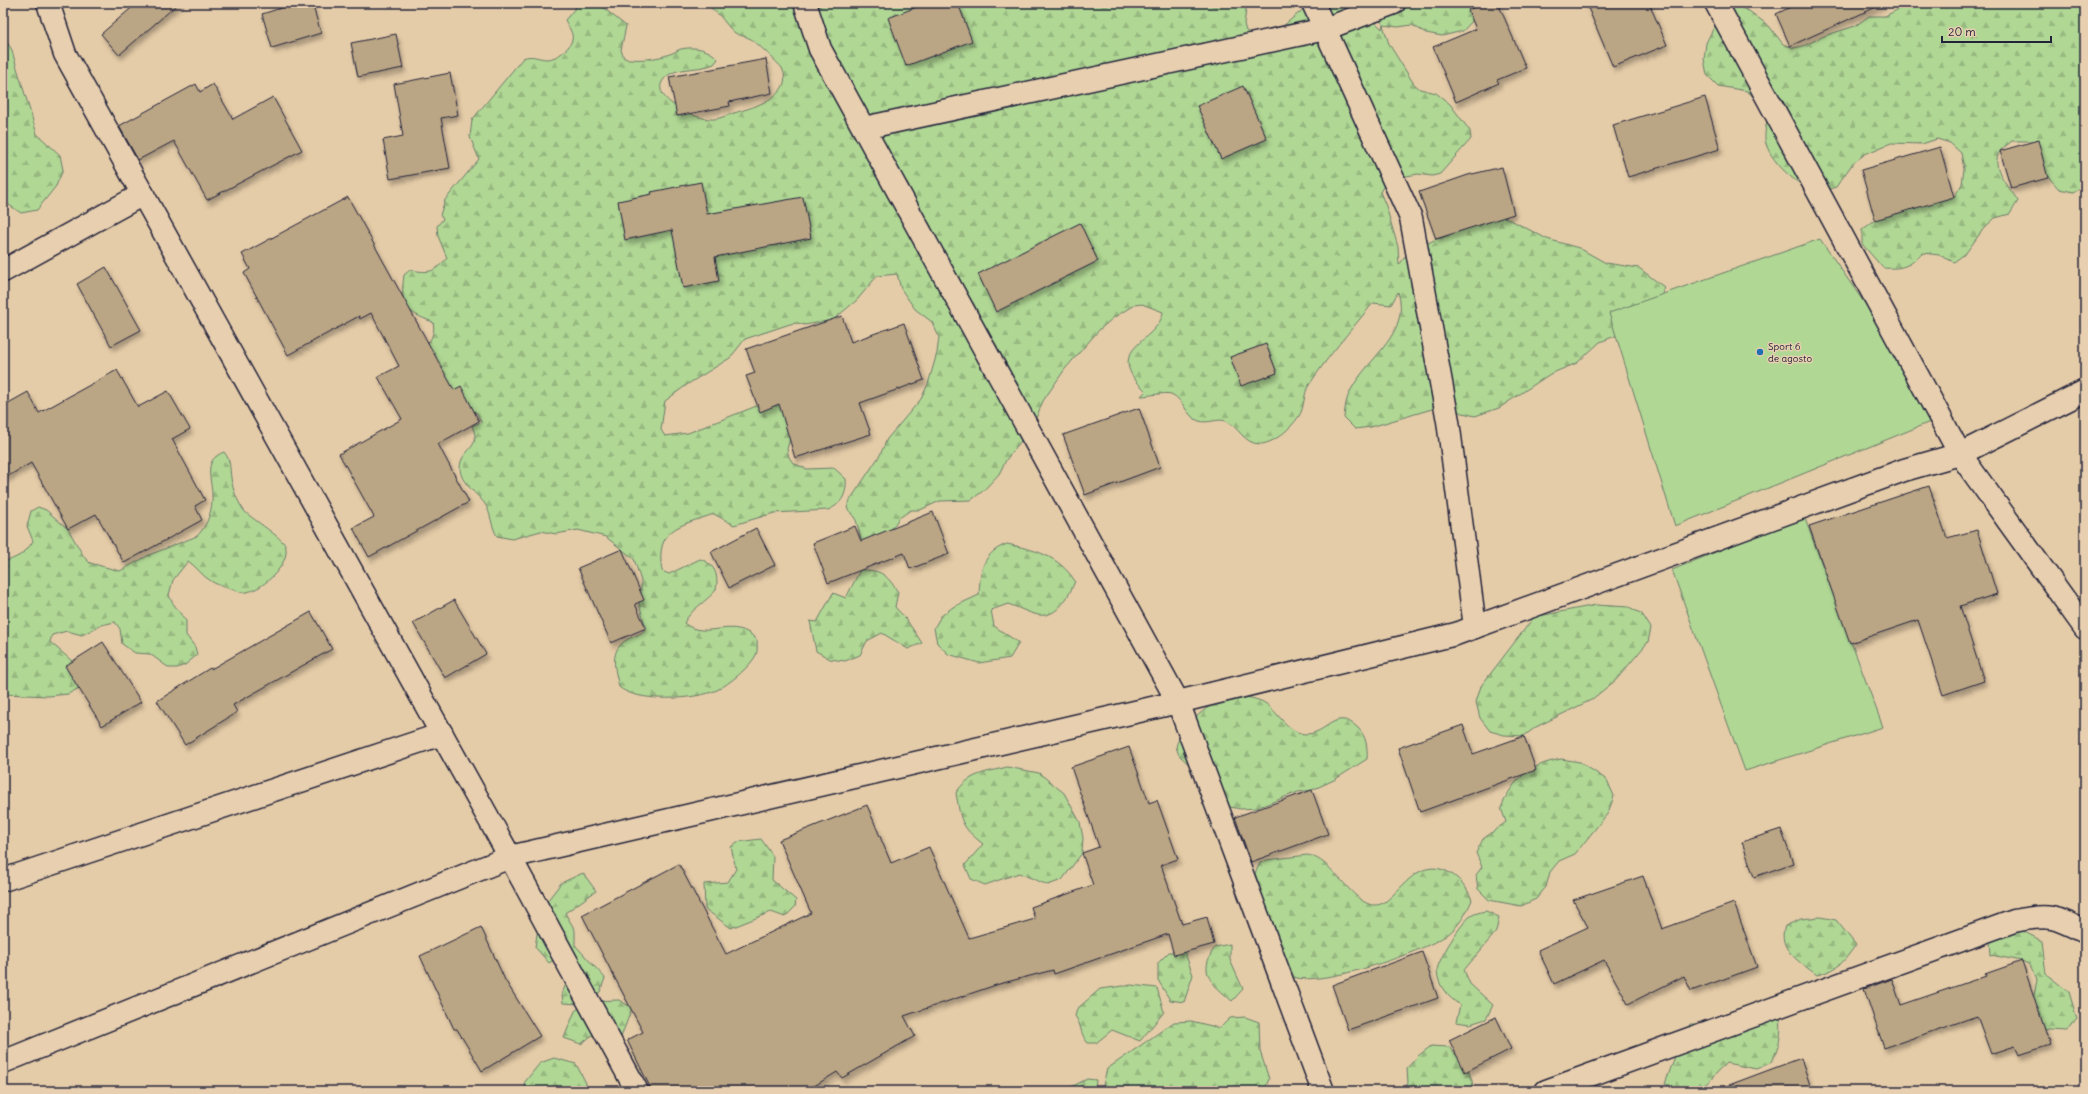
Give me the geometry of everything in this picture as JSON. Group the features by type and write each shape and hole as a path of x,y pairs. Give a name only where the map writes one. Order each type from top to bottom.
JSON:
{"street":[{"path":"48,3 65,54 510,857 637,1091"},
{"path":"805,3 820,49 1178,702 1323,1091"},
{"path":"1313,3 1410,218 1448,421 1475,627"},
{"path":"864,128 1325,29 1394,3"},
{"path":"1716,3 1960,454 2085,628"},
{"path":"3,270 143,194"},
{"path":"3,1062 510,857 1178,702 1456,634 1904,470 1960,454 2085,391"},
{"path":"3,880 442,734"},
{"path":"1546,1091 2014,921 2039,916 2051,916 2085,932"}],"green space":[{"path":"583,3 600,5 626,26 621,50 624,58 653,58 665,56 681,49 691,48 701,49 715,56 718,59 714,64 709,66 680,70 670,74 662,82 661,89 665,97 672,104 682,110 702,118 713,119 751,108 770,99 783,86 785,78 782,68 758,44 751,39 735,33 721,17 705,3 1247,3 1244,24 1246,31 1254,35 1277,31 1311,3 1356,3 1382,29 1383,24 1378,19 1371,3 1470,3 1473,20 1463,31 1442,36 1426,33 1412,25 1398,27 1383,25 1389,44 1414,84 1420,89 1436,93 1450,104 1470,131 1471,139 1440,174 1432,176 1418,174 1388,179 1380,192 1386,206 1398,247 1399,265 1407,254 1436,239 1442,238 1475,221 1503,216 1547,239 1579,248 1606,263 1639,268 1664,287 1660,302 1628,331 1600,342 1577,363 1550,374 1499,408 1475,416 1447,409 1432,409 1371,427 1355,429 1344,418 1347,399 1359,377 1394,332 1399,320 1400,307 1398,292 1391,305 1373,303 1316,374 1307,389 1301,412 1296,420 1277,438 1260,444 1250,441 1226,421 1220,420 1202,422 1195,419 1179,400 1171,394 1164,393 1141,396 1146,391 1133,377 1128,365 1130,355 1135,347 1159,322 1163,312 1142,304 1134,305 1113,318 1099,330 1065,369 1043,401 1037,416 1024,437 1006,460 999,474 983,491 971,500 940,501 920,510 911,510 899,518 887,536 863,546 856,520 847,508 850,500 880,455 887,439 921,399 928,384 937,353 939,337 932,322 915,309 901,289 897,274 877,276 857,300 833,320 805,325 797,323 790,324 745,339 730,358 688,384 665,401 661,430 665,436 688,433 767,403 800,405 787,449 789,457 793,463 807,469 834,468 846,479 846,489 840,502 828,510 774,513 734,525 714,514 680,526 666,537 662,546 662,571 669,574 700,559 712,567 716,575 716,590 687,618 684,623 701,630 730,628 739,629 748,633 757,640 757,652 753,660 744,670 717,690 681,698 652,698 639,696 627,692 619,687 614,660 615,654 622,643 640,634 646,628 639,604 641,597 641,581 634,559 606,537 578,530 556,534 541,531 512,539 497,536 493,528 489,511 485,504 466,483 460,468 463,457 475,440 475,434 472,426 481,422 477,413 413,361 425,348 431,338 434,328 433,322 416,315 406,306 403,293 404,275 410,270 423,272 431,271 438,267 447,258 438,236 437,226 443,219 440,215 445,200 479,159 470,137 472,120 523,58 533,57 548,59 559,55 568,47 572,40 572,35 565,20 577,6"},
{"path":"1905,3 2085,3 2085,186 2073,192 2059,189 2042,170 2037,141 2012,141 2000,151 1997,157 1999,171 2018,201 2010,214 1995,218 1984,228 1966,253 1954,262 1939,255 1923,253 1914,261 1905,266 1883,268 1862,244 1862,230 1884,213 1954,197 1962,184 1964,169 1961,153 1950,143 1937,139 1922,144 1891,143 1865,154 1853,163 1836,187 1823,191 1813,190 1788,175 1769,151 1765,136 1769,111 1747,91 1718,86 1707,75 1704,59 1706,43 1713,29 1734,5 1749,11 1769,26 1783,44 1794,48 1855,26 1869,16 1885,16 1899,9"},
{"path":"3,37 11,48 37,134 60,155 63,170 56,186 37,210 21,213 9,205 3,197"},
{"name":"Sport 6 de agosto","path":"1820,239 1925,390 1930,422 1675,526 1609,313"},
{"path":"224,452 227,455 234,491 243,509 279,538 285,545 286,552 284,560 272,577 256,589 247,592 240,592 214,583 205,577 188,561 173,580 169,595 172,602 186,621 186,635 195,647 197,655 185,665 177,668 169,668 150,654 135,653 122,644 120,629 115,622 101,625 82,635 67,631 52,635 50,642 87,674 83,686 68,694 49,696 3,694 3,562 20,555 33,541 27,526 31,511 38,507 46,510 68,529 84,557 90,563 120,571 149,555 197,536 201,532 207,522 212,505 210,475 211,464 217,455"},
{"path":"1804,516 1883,727 1745,771 1672,570"},
{"path":"1007,544 1036,551 1053,559 1061,565 1075,581 1070,593 1057,610 1045,615 1034,614 1008,604 991,610 994,626 1019,643 1010,658 979,663 948,654 937,643 934,628 941,616 953,607 979,595 980,578 987,558 992,552"},
{"path":"860,570 879,572 887,577 898,592 895,607 906,619 922,643 908,649 882,633 867,641 860,655 845,661 830,659 816,651 810,621 817,622 833,593 846,598"},
{"path":"1596,605 1629,607 1642,614 1651,628 1648,642 1616,680 1591,700 1536,727 1524,736 1504,735 1490,731 1480,718 1476,702 1481,686 1534,617"},
{"path":"1246,697 1259,700 1266,704 1292,729 1305,734 1313,733 1337,720 1350,722 1361,731 1365,738 1367,746 1367,759 1334,780 1312,790 1298,792 1257,808 1241,809 1225,806 1201,776 1179,755 1176,747 1179,738 1189,725 1208,707 1220,702"},
{"path":"1561,759 1580,762 1607,780 1614,796 1608,813 1575,854 1559,861 1550,872 1546,887 1536,899 1521,906 1489,900 1478,889 1476,875 1482,867 1476,853 1483,839 1506,822 1501,808 1517,781 1524,774 1540,765"},
{"path":"1007,767 1039,773 1064,793 1080,822 1083,838 1082,853 1062,880 1048,885 1019,873 985,885 971,879 965,865 983,844 975,838 963,822 956,793 966,781 978,775"},
{"path":"761,839 773,856 772,880 796,900 795,907 785,917 771,912 731,928 705,909 704,884 728,882 736,869 731,847 737,842"},
{"path":"1307,855 1318,859 1328,866 1356,896 1365,902 1375,905 1385,902 1412,876 1428,869 1436,868 1446,871 1459,879 1468,891 1472,900 1465,915 1455,928 1447,935 1416,951 1343,974 1320,978 1301,979 1288,975 1255,873 1260,863 1267,860"},
{"path":"583,873 596,891 565,913 575,930 575,945 605,978 600,992 588,1001 619,1000 632,1008 621,1037 613,1037 600,1029 581,1044 564,1038 575,1011 586,1002 578,1004 563,1003 562,994 575,961 562,955 549,963 535,947 541,909 561,883"},
{"path":"1486,911 1499,917 1496,932 1464,970 1470,984 1493,1005 1486,1019 1470,1024 1456,1022 1460,1005 1451,999 1444,991 1439,982 1437,971 1438,966 1451,942 1467,919 1474,914"},
{"path":"1820,917 1836,920 1856,945 1836,968 1817,975 1792,955 1784,942 1783,934 1785,926 1801,919"},
{"path":"2015,927 2042,941 2046,974 2069,992 2077,1019 2067,1031 2035,1029 2030,1013 2037,980 2030,965 2022,961 1991,955 1990,941"},
{"path":"1230,944 1230,960 1243,989 1232,1001 1213,983 1207,971 1207,964 1215,947"},
{"path":"1169,952 1185,953 1193,975 1184,1002 1170,1000 1158,980 1158,963"},
{"path":"1131,985 1157,988 1164,1012 1140,1041 1112,1030 1096,1043 1088,1043 1085,1040 1075,1016 1077,1009 1100,989"},
{"path":"1754,1002 1780,1015 1780,1039 1772,1062 1756,1069 1726,1063 1705,1084 1694,1089 1665,1084 1677,1051 1690,1024 1734,1024"},
{"path":"1245,1017 1259,1022 1260,1051 1269,1079 1264,1091 1108,1091 1103,1085 1107,1069 1174,1022 1191,1021 1220,1028 1230,1018"},
{"path":"1431,1046 1449,1047 1466,1067 1472,1079 1472,1091 1403,1091 1408,1083 1407,1068 1418,1056"},
{"path":"554,1058 576,1064 586,1083 585,1091 527,1091 524,1083 540,1063"},
{"path":"1087,1079 1096,1080 1095,1091 1063,1091"}],"building":[{"path":"137,3 179,3 119,55 101,34"},
{"path":"297,3 312,3 321,33 272,48 262,14"},
{"path":"927,3 958,3 972,41 906,66 888,18"},
{"path":"1484,3 1498,3 1526,68 1497,80 1499,83 1456,102 1433,47 1476,29 1468,10"},
{"path":"1586,3 1649,3 1667,45 1613,67"},
{"path":"1799,3 1885,3 1790,46 1776,14"},
{"path":"396,34 403,68 358,77 351,43"},
{"path":"766,59 772,93 729,102 730,106 677,116 669,77"},
{"path":"450,73 458,115 441,118 450,168 390,179 383,140 403,136 394,84"},
{"path":"196,84 200,92 213,84 233,119 273,97 302,150 207,200 174,141 138,160 119,126"},
{"path":"1243,86 1267,139 1221,159 1197,106"},
{"path":"1705,97 1720,149 1628,177 1613,125"},
{"path":"2038,140 2048,178 2011,188 2000,151"},
{"path":"1940,147 1954,197 1875,220 1861,170"},
{"path":"1502,167 1514,214 1436,239 1419,192 1468,175"},
{"path":"701,182 707,214 803,197 811,238 715,257 719,281 683,288 672,230 625,240 618,201 652,194 651,192"},
{"path":"348,197 454,390 461,386 479,421 438,444 469,502 369,557 353,528 374,517 339,454 402,419 378,377 399,366 371,313 360,319 359,316 288,355 244,273 250,269 242,254"},
{"path":"1080,223 1098,261 996,312 978,274"},
{"path":"106,267 141,330 111,346 77,284"},
{"path":"842,316 851,342 904,323 924,380 860,403 871,434 795,458 779,404 760,412 746,376 755,373 746,349"},
{"path":"1266,344 1277,373 1241,386 1230,357"},
{"path":"117,370 138,407 168,391 190,429 172,439 205,500 195,506 202,520 124,563 96,514 68,529 31,463 3,479 3,406 28,392 39,413"},
{"path":"1139,408 1160,467 1085,495 1063,435"},
{"path":"1929,486 1947,538 1977,530 1997,594 1960,606 1984,681 1943,695 1918,620 1850,643 1809,526"},
{"path":"933,512 949,554 910,569 904,553 828,583 813,543 855,526 861,541"},
{"path":"756,528 775,565 729,588 711,552"},
{"path":"622,549 644,600 635,604 646,628 611,643 578,568"},
{"path":"454,600 486,654 445,678 413,623"},
{"path":"311,612 332,649 233,705 237,712 185,745 157,701 210,668 211,669"},
{"path":"103,642 141,702 102,726 65,666"},
{"path":"1463,725 1473,754 1524,736 1536,770 1420,812 1398,748"},
{"path":"1129,747 1149,803 1157,800 1178,859 1161,865 1182,924 1207,917 1214,944 1174,955 1168,934 1054,974 1053,970 999,984 904,1016 915,1036 842,1078 837,1072 806,1091 652,1091 627,1040 643,1032 582,915 679,864 726,954 811,913 779,840 867,805 891,863 929,847 969,938 1035,919 1031,907 1093,885 1082,853 1099,847 1071,767"},
{"path":"1312,790 1328,834 1251,862 1235,817"},
{"path":"1781,829 1793,863 1754,877 1742,842"},
{"path":"1643,876 1662,929 1734,903 1757,967 1691,991 1684,976 1628,1004 1604,960 1554,984 1538,950 1588,927 1573,900"},
{"path":"481,927 505,980 540,1036 482,1071 457,1029 454,1029 420,956"},
{"path":"1422,952 1438,998 1348,1030 1332,985"},
{"path":"2022,961 2050,1045 2019,1055 2015,1046 1991,1054 1977,1016 1884,1048 1864,989 1892,979 1901,1005 1986,976 1985,974"},
{"path":"1496,1017 1511,1049 1465,1072 1449,1040"},
{"path":"1801,1058 1812,1091 1722,1091 1721,1088"}],"place":[{"name":"Sport 6 de agosto","path":"1760,352"}]}
